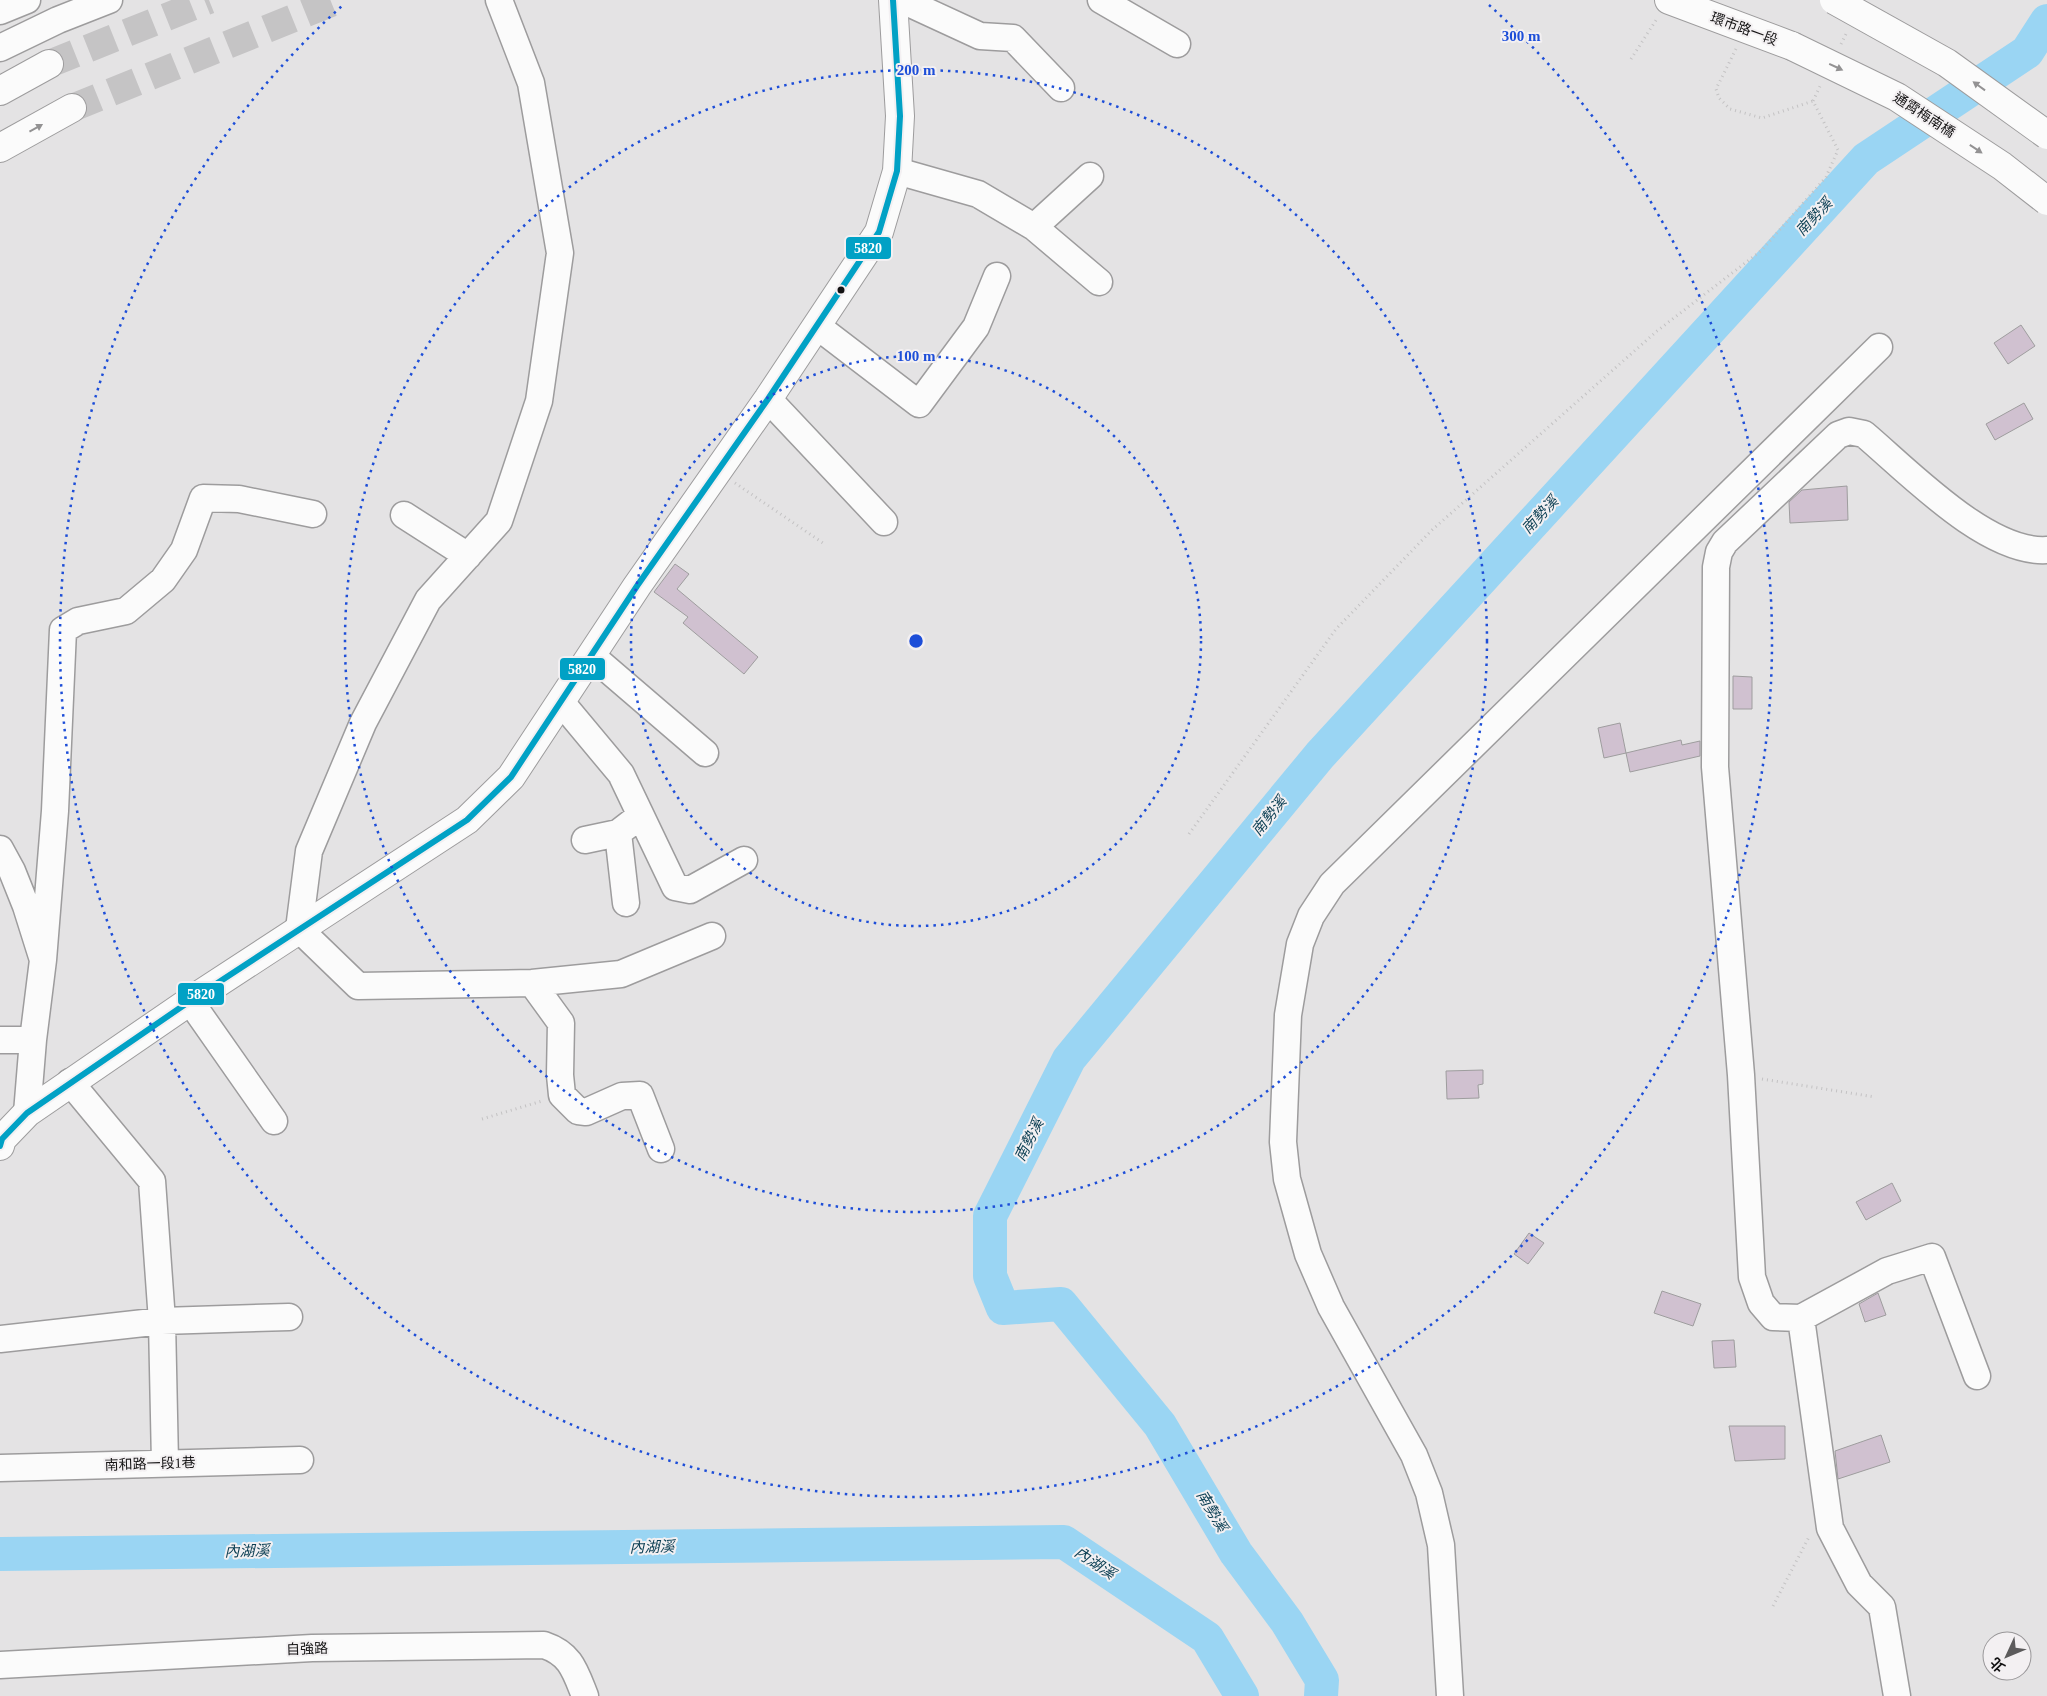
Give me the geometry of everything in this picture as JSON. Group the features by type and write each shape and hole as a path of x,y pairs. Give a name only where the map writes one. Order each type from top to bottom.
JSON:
{"main road":[{"path":"0,1146 2,1139 27,1113 190,1001 467,820 511,777 879,232 896,171 900,116 892,0"},
{"path":"1834,0 1947,63 2047,135"},
{"name":"環市路一段","path":"1666,4 1792,46"},
{"name":"通霄梅南橋","path":"1792,46 1897,97 2002,166 2047,201"},
{"path":"0,91 49,64"},
{"path":"0,148 72,108"}],"street":[{"path":"0,11 26,0"},
{"path":"0,48 54,10 109,0"},
{"path":"499,0 530,83 560,253 539,401 499,521 428,600 363,723 309,851 299,929 358,986 532,983 621,974 712,936"},
{"path":"902,0 980,36 1012,38 1061,88"},
{"path":"1101,0 1177,44"},
{"path":"896,171 978,194 1034,227 1099,282"},
{"path":"1034,227 1090,176"},
{"path":"817,326 919,404 976,327 997,276"},
{"path":"1450,1696 1441,1546 1429,1493 1414,1455 1331,1307 1308,1254 1287,1179 1283,1142 1288,1015 1300,944 1311,916 1332,884 1879,347"},
{"path":"768,399 884,522"},
{"path":"1977,1376 1932,1257 1887,1271 1801,1318 1773,1317 1761,1302 1752,1277 1741,1075 1715,767 1716,568 1719,552 1724,542 1838,435 1849,431 1864,434 1964,519 1998,539 2033,551 2047,550"},
{"path":"27,1113 33,1040 43,960 55,811 63,630 78,621 126,611 163,580 184,550 203,498 239,499 313,514"},
{"path":"404,515 468,556"},
{"path":"592,656 705,753"},
{"path":"561,702 621,774 675,887 690,890 744,860"},
{"path":"586,840 618,833 640,816"},
{"path":"618,833 626,903"},
{"path":"0,849 12,870 26,906 43,960"},
{"path":"532,983 561,1023 560,1075 562,1095 578,1111 586,1112 622,1096 640,1095 661,1149"},
{"path":"190,1001 274,1121"},
{"path":"0,1040 33,1040"},
{"path":"70,1082 152,1181 162,1321 165,1463"},
{"path":"0,1339 162,1321 290,1317"},
{"path":"1801,1318 1828,1502 1830,1528 1859,1584 1882,1607 1898,1696"},
{"name":"南和路一段1巷","path":"0,1468 300,1460"},
{"name":"自強路","path":"0,1666 312,1648 544,1645 559,1650 569,1660 585,1696"}],"path":[{"path":"1632,59 1666,4"},
{"path":"1838,50 1850,25"},
{"path":"1746,30 1716,89 1719,98 1730,109 1762,118 1813,101 1825,76"},
{"path":"1189,834 1336,629 1432,530 1657,331 1762,250 1826,177 1838,150 1813,101"},
{"path":"718,472 823,543"},
{"path":"1741,1075 1875,1097"},
{"path":"482,1119 562,1095"},
{"path":"1773,1606 1828,1502"}],"building":[{"path":"2021,325 2035,346 2008,364 1994,343"},
{"path":"2024,403 2033,419 1995,440 1986,424"},
{"path":"1847,486 1848,520 1790,523 1789,502 1802,490"},
{"path":"675,564 689,574 677,589 758,657 744,674 683,623 688,617 654,592"},
{"path":"1733,676 1752,677 1752,709 1733,709"},
{"path":"1620,723 1626,753 1604,758 1598,728"},
{"path":"1681,740 1682,745 1700,741 1700,756 1630,772 1626,753"},
{"path":"1483,1070 1483,1084 1478,1085 1479,1098 1447,1099 1446,1071"},
{"path":"1892,1183 1901,1201 1866,1220 1856,1202"},
{"path":"1529,1233 1544,1243 1528,1264 1514,1254"},
{"path":"1662,1291 1701,1304 1693,1326 1654,1313"},
{"path":"1878,1293 1886,1315 1865,1322 1859,1304"},
{"path":"1734,1340 1736,1367 1714,1368 1712,1341"},
{"path":"1729,1426 1785,1426 1785,1459 1735,1461"},
{"path":"1881,1435 1890,1462 1838,1479 1835,1451"}],"waterway":[{"name":"南勢溪","path":"1321,1696 1322,1680 1287,1622 1236,1553 1160,1425 1061,1304 1003,1308 990,1276 990,1216 1069,1059 1320,755 1866,159 2027,52 2047,21"},
{"name":"內湖溪","path":"0,1554 1064,1542 1207,1638 1242,1696"}],"tunnel":[{"path":"49,64 209,0"},
{"path":"72,108 338,0"}],"transit line":[{"name":"5820","path":"0,1146 2,1139 27,1113 190,1001 467,820 511,777 637,586 768,399 879,232 897,171 900,116 893,0"}]}
